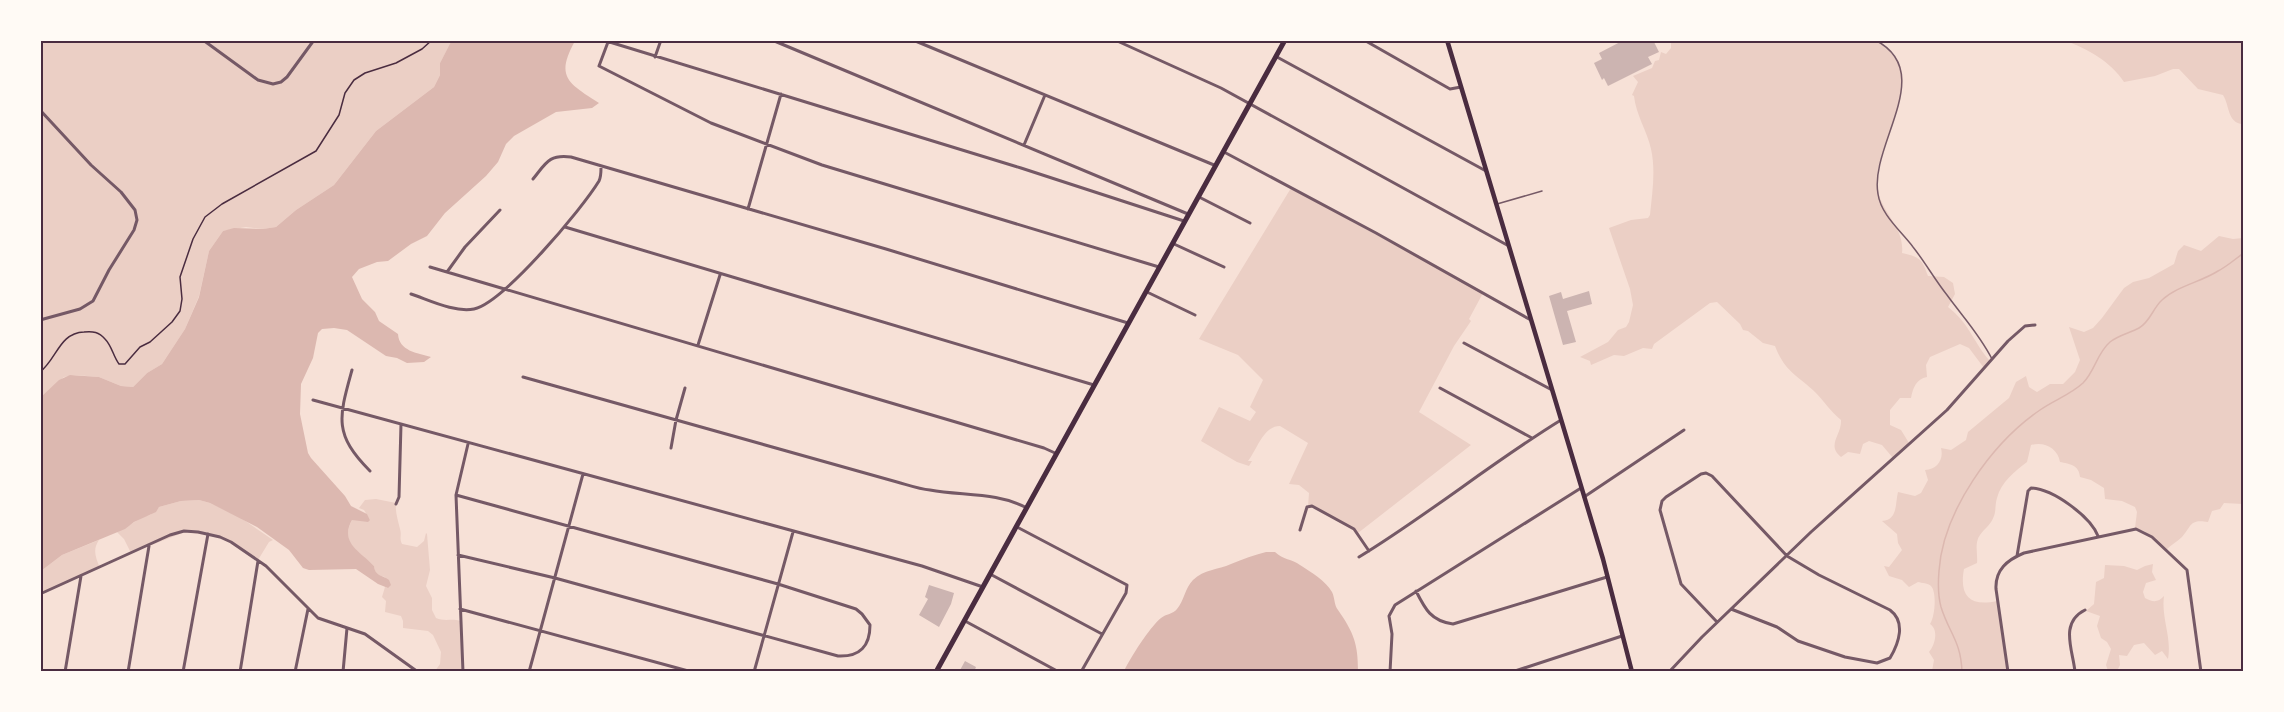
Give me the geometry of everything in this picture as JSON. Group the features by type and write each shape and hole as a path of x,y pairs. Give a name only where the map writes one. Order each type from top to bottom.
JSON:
{"main road":[{"path":"936,672 1285,40"},
{"path":"1447,40 1584,497 1632,672"}],"street":[{"path":"203,40 258,80 273,84 287,77 314,40"},
{"path":"603,40 1021,168 1186,222"},
{"path":"655,57 662,40"},
{"path":"772,40 1190,215"},
{"path":"913,40 1216,166"},
{"path":"1115,40 1221,88 1509,245"},
{"path":"1364,40 1450,89 1461,87"},
{"path":"608,42 599,66 711,123 822,165 1161,268"},
{"path":"1277,57 1486,171"},
{"path":"748,209 781,94"},
{"path":"1024,145 1045,95"},
{"path":"40,110 91,165 121,192 135,210 137,220 134,230 93,301 80,309 40,320"},
{"path":"1224,152 1376,233 1531,320"},
{"path":"533,179 555,156 571,158 1130,323"},
{"path":"411,294 458,309 473,309 488,303 505,290 566,227 601,179 602,168"},
{"path":"1199,197 1250,223"},
{"path":"447,272 465,247 500,210"},
{"path":"566,227 1095,385"},
{"path":"1174,244 1224,267"},
{"path":"430,267 1038,446 1057,454"},
{"path":"698,345 720,274"},
{"path":"1147,292 1195,315"},
{"path":"1669,672 1717,622 1876,472 1947,410 1979,371 2008,341 2025,326 2035,325"},
{"path":"1464,343 1552,390"},
{"path":"352,370 340,419 351,449 370,471"},
{"path":"523,377 897,482 930,490 996,498 1027,507"},
{"path":"671,448 685,388"},
{"path":"1440,388 1532,438"},
{"path":"313,400 922,566 983,587"},
{"path":"1359,557 1396,535 1532,438 1561,420"},
{"path":"396,504 399,497 401,424"},
{"path":"1584,497 1684,430"},
{"path":"463,672 456,495 468,443"},
{"path":"529,672 583,474"},
{"path":"1717,622 1681,584 1660,510 1664,498 1701,474 1708,474 1787,556 1811,571 1895,614 1900,621 1899,632 1890,658 1877,663 1845,657 1797,641 1777,627 1731,609"},
{"path":"1390,672 1392,652 1390,613 1398,602 1581,488"},
{"path":"2017,556 2028,491 2031,488 2053,495 2079,513 2092,524 2098,536"},
{"path":"456,495 778,584 856,609 870,625 869,639 861,651 846,657 763,637 555,578 458,555"},
{"path":"1300,530 1307,507 1312,506 1354,529 1369,551"},
{"path":"1016,526 1127,585 1126,593 1081,672"},
{"path":"2008,672 1996,581 2001,569 2017,556 2098,536 2140,529 2182,563 2189,576 2201,672"},
{"path":"40,594 184,531 208,534 231,542 258,561 318,618 365,633 418,672"},
{"path":"754,672 793,532"},
{"path":"183,672 208,534"},
{"path":"128,672 149,545"},
{"path":"240,672 258,561"},
{"path":"990,574 1102,634"},
{"path":"65,672 81,576"},
{"path":"1416,590 1427,611 1434,618 1453,624 1607,577"},
{"path":"295,672 308,609"},
{"path":"460,609 692,672"},
{"path":"2075,672 2069,637 2070,627 2075,617 2085,610"},
{"path":"965,621 1059,672"},
{"path":"343,672 347,628"},
{"path":"1512,672 1622,636"},
{"path":"471,672 482,672"}],"lane":[{"path":"1875,40 1889,50 1896,59 1903,81 1878,165 1876,185 1878,198 1894,225 1917,251 1947,295 1977,332 1992,359"},
{"path":"1496,204 1542,191"}],"path":[{"path":"40,372 49,365 66,337 79,332 99,334 108,341 119,364 125,364 140,347 150,342 172,322 180,311 182,299 180,277 193,239 205,217 222,204 316,151 339,115 345,93 354,80 396,63 422,49 432,40"}],"shaded area":[{"path":"452,40 575,41 566,63 568,78 579,90 599,103 592,108 556,112 514,136 506,144 498,162 486,176 445,213 427,236 411,244 388,261 377,262 359,269 352,277 362,299 375,312 379,321 398,334 405,348 431,357 424,362 407,363 386,356 347,330 322,329 318,333 313,358 301,384 300,414 308,453 351,506 367,514 370,520 368,522 352,520 348,535 350,541 374,566 377,574 389,580 391,585 388,588 378,584 356,569 309,570 303,568 289,550 257,527 210,503 199,500 181,501 159,507 156,512 134,522 125,529 62,555 41,571 41,397 59,380 70,375 99,377 121,386 133,387 147,373 162,364 185,329 199,297 209,251 223,231 234,228 276,227 296,210 334,185 376,131 434,87 440,75 440,63"},
{"path":"1875,40 1893,54 1901,67 1902,82 1900,99 1878,171 1879,195 1900,235 1902,253 1920,260 1928,276 1944,277 1953,283 1955,294 1948,307 1961,320 1990,361 1984,368 1969,348 1960,344 1930,357 1926,365 1927,377 1916,385 1911,398 1900,398 1890,410 1890,425 1901,430 1909,443 1893,458 1882,445 1869,441 1863,444 1860,454 1848,452 1841,457 1837,453 1835,444 1841,420 1787,367 1775,346 1763,343 1748,331 1743,330 1740,324 1717,302 1710,303 1654,344 1652,349 1643,348 1624,356 1614,355 1591,365 1590,361 1580,357 1608,342 1618,330 1626,327 1633,305 1630,289 1609,228 1631,220 1648,218 1650,215 1653,182 1652,157 1632,95 1638,82 1633,76 1652,68 1655,61 1659,60 1661,52 1666,54 1671,48 1671,41"},
{"path":"41,41 452,41 440,63 440,75 434,87 376,131 334,185 296,210 276,227 263,229 246,227 223,231 209,251 199,296 185,329 162,364 147,373 133,387 121,386 99,377 75,375 64,377 41,397"},
{"path":"2066,41 2243,41 2243,124 2234,121 2231,117 2223,95 2198,89 2179,69 2124,82 2113,68 2098,57"},
{"path":"1291,188 1483,293 1469,319 1471,321 1454,346 1419,412 1471,445 1358,533 1315,508 1308,507 1309,493 1299,485 1289,484 1308,443 1280,426 1274,427 1265,434 1248,461 1252,461 1249,466 1237,462 1201,441 1219,407 1250,421 1256,412 1250,407 1263,380 1238,355 1199,339"},
{"path":"2219,236 2233,239 2243,238 2243,504 2224,503 2220,509 2212,511 2208,522 2194,523 2167,549 2144,531 2135,528 2137,512 2135,507 2122,501 2105,499 2104,488 2091,480 2080,477 2078,470 2073,466 2060,462 2053,449 2041,444 2031,445 2027,462 2009,477 1999,492 1993,519 1977,541 1977,563 1964,569 1963,578 1965,593 1973,601 1997,601 2009,671 1932,671 1934,660 1929,652 1935,638 1933,627 1930,624 1935,605 1933,589 1928,584 1918,582 1909,587 1902,580 1889,576 1884,566 1889,567 1902,550 1897,534 1882,521 1893,515 1898,492 1915,496 1921,493 1928,480 1925,470 1939,463 1941,448 1951,450 1966,440 1968,432 2009,398 2016,382 2026,376 2029,387 2037,392 2050,384 2063,384 2075,372 2080,360 2069,327 2084,332 2093,328 2124,288 2133,282 2149,278 2174,264 2178,251 2184,245 2201,251"},
{"path":"376,499 396,503 402,544 417,547 424,541 427,534 430,570 426,586 432,598 432,610 436,618 460,621 463,671 435,671 440,664 441,652 433,635 428,631 403,628 401,616 385,612 386,601 382,597 385,587 388,588 385,577 377,573 374,566 357,552 348,535 352,520 370,520 364,510 359,508 365,500"},
{"path":"199,500 241,518 273,540 269,542 258,560 221,537 185,532 131,553 124,539 117,532 150,515 159,507 181,501"},
{"path":"99,540 95,551 100,568 41,594 41,571 62,555"},
{"path":"1266,552 1275,552 1297,563 1326,584 1354,639 1358,671 1124,671 1151,629 1161,618 1177,609 1190,583 1197,576"},
{"path":"2153,564 2152,572 2156,580 2146,583 2143,592 2145,598 2153,601 2164,596 2163,604 2169,643 2168,659 2162,651 2155,655 2144,643 2134,645 2127,656 2119,655 2120,665 2117,671 2108,671 2106,665 2111,649 2101,638 2097,626 2100,616 2086,611 2094,604 2096,582 2104,578 2105,565 2124,566 2137,570"}],"building":[{"path":"1624,40 1653,40 1659,52 1648,57 1652,64 1608,86 1604,78 1602,80 1594,63 1602,59 1599,53"},
{"path":"1589,291 1592,304 1567,311 1576,342 1563,345 1549,296 1561,292 1563,299"},
{"path":"929,585 954,593 939,627 919,615 928,599 925,597"},
{"path":"965,661 976,667 974,672 959,672"}],"waterway":[{"path":"1962,672 1957,645 1941,607 1939,576 1943,548 1950,525 1973,480 1988,460 2022,424 2083,383 2110,342 2143,325 2168,295 2211,275 2244,253"}]}
